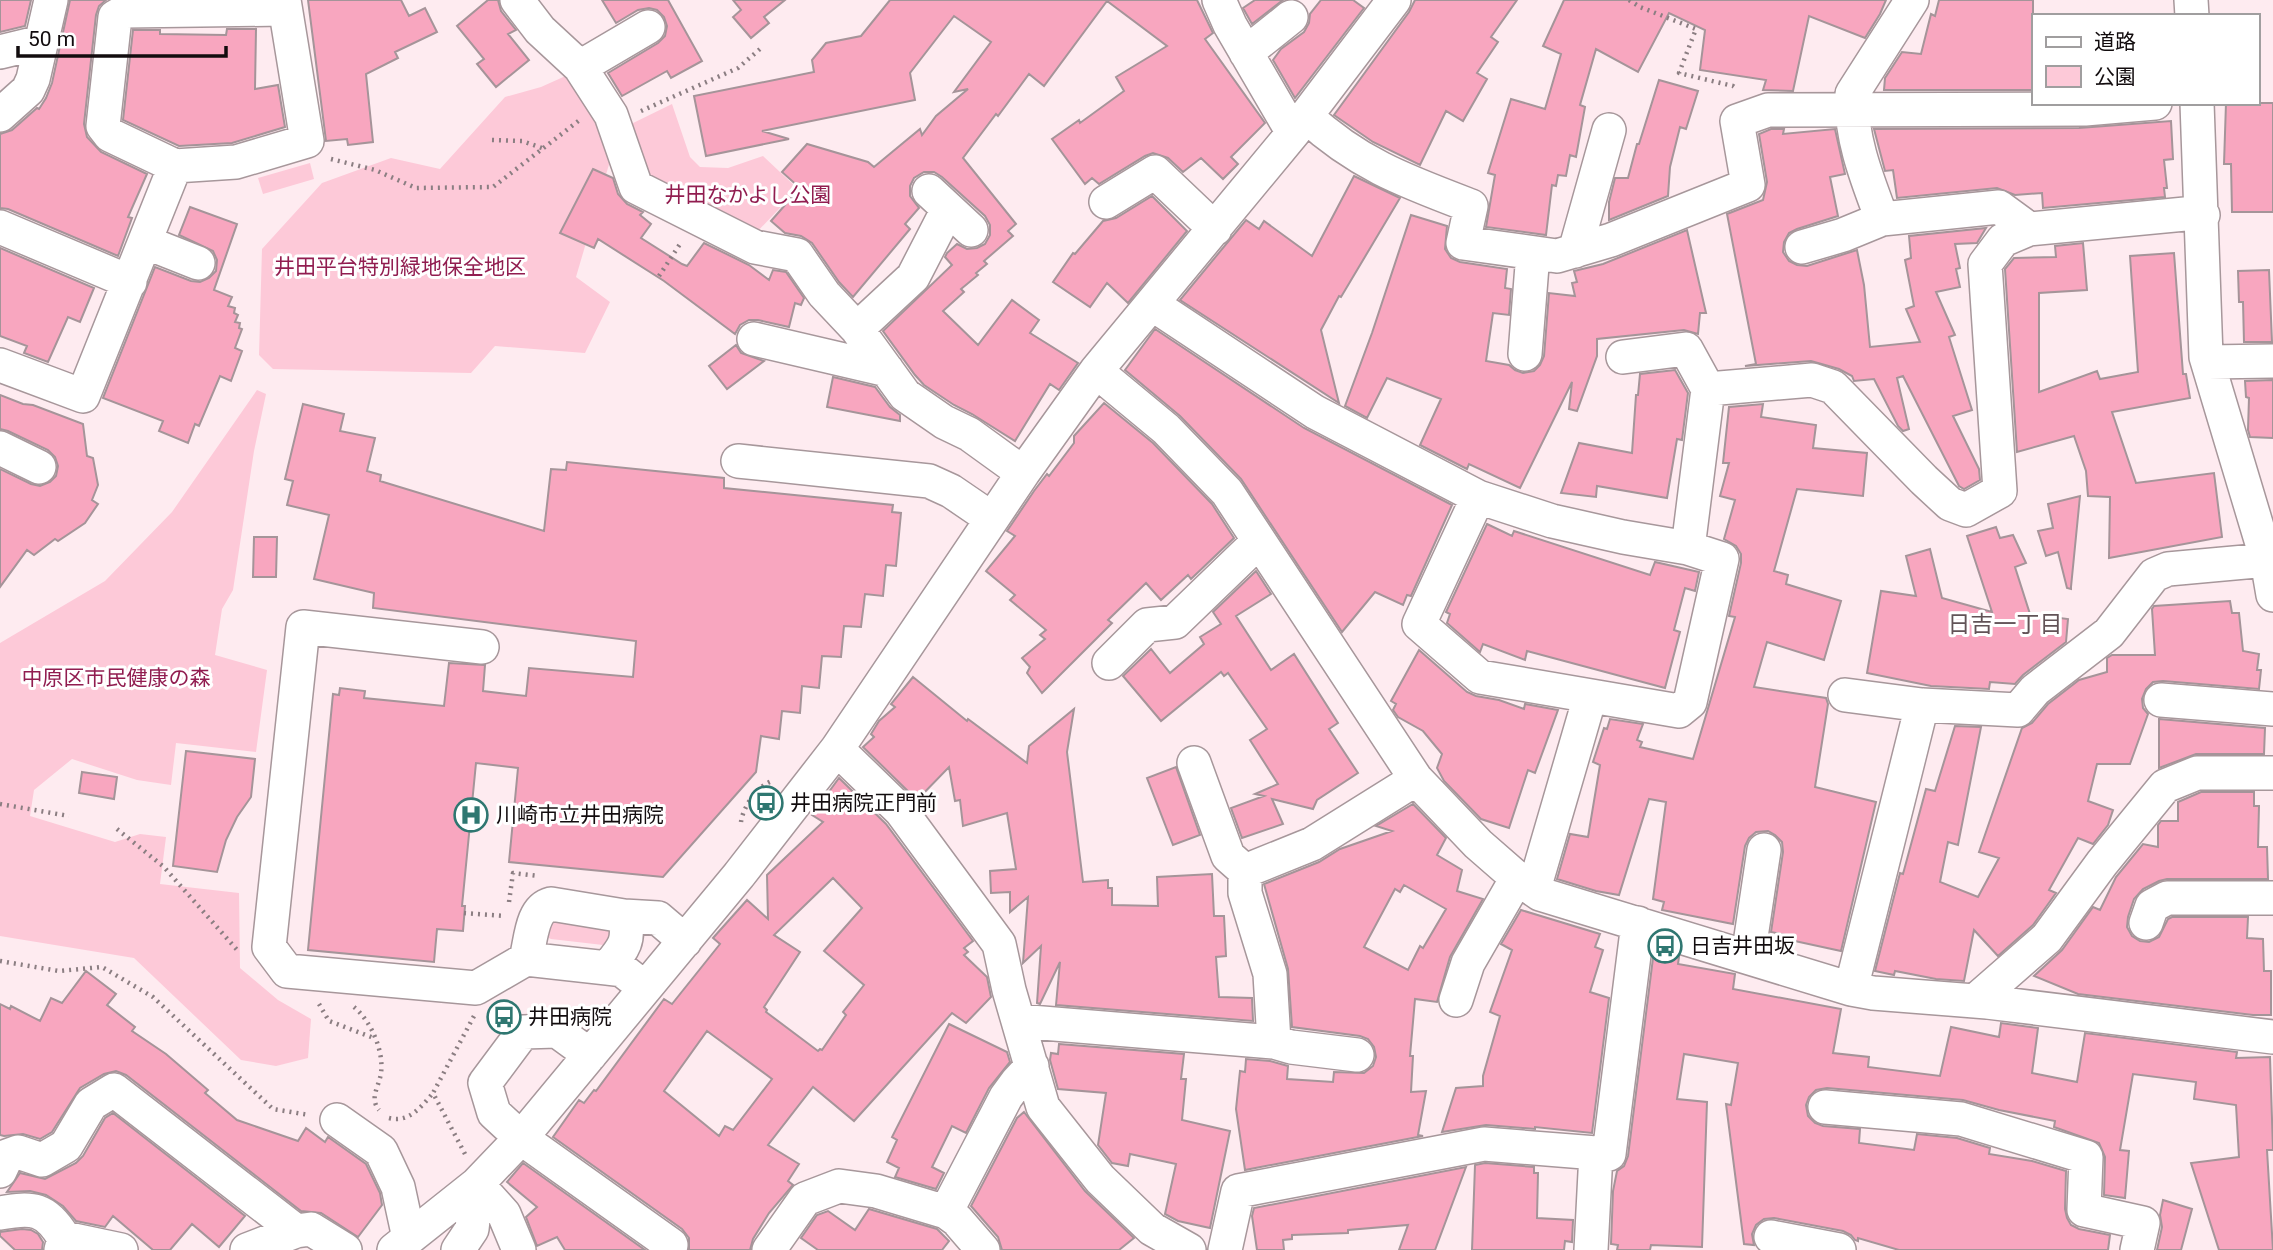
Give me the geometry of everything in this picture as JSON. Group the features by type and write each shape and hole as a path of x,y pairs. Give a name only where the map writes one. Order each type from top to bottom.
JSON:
{"street":[{"path":"0,115 28,90 33,79 51,0"},
{"path":"517,0 540,30 580,66 612,119 636,187 755,247 797,255 824,294 857,329 905,395 944,422 969,434 1023,473"},
{"path":"1219,0 1246,53 1300,124 1384,172 1471,205 1463,243 1557,257 1611,240 1748,185 1737,121 1768,110 2085,109 2132,105"},
{"path":"402,1244 477,1184 521,1138 739,876 837,749 1023,473 1096,371 1300,124 1394,0"},
{"path":"1882,219 1863,169 1851,111 1852,93 1912,0"},
{"path":"284,4 307,141 236,162 175,166 110,135 103,126 116,17 125,10 284,4"},
{"path":"1246,53 1291,17"},
{"path":"580,66 649,27"},
{"path":"0,52 41,42"},
{"path":"2197,105 2208,362 2261,494 2273,595"},
{"path":"1575,251 1609,130"},
{"path":"0,365 82,396 175,166"},
{"path":"1106,202 1155,172 1215,229"},
{"path":"1801,247 1843,235 1882,219 1998,207 2029,229"},
{"path":"857,329 913,277 949,210"},
{"path":"1708,389 1812,380 1833,387 1924,480 1950,504 1966,510 2000,491 1985,264 2003,240 2029,229 2185,214 2203,215"},
{"path":"0,227 130,282"},
{"path":"145,243 198,263"},
{"path":"1525,354 1533,253"},
{"path":"1152,304 1315,412 1478,496 1552,521 1688,548 1722,559 1690,702 1679,711 1480,677 1419,624 1478,496"},
{"path":"754,339 887,370"},
{"path":"1623,357 1686,348 1708,389 1688,548"},
{"path":"2208,362 2273,361"},
{"path":"1096,371 1166,429 1227,492 1416,779 1478,844 1525,884 1570,905 1638,923 1850,989 1975,1001 2273,1037"},
{"path":"0,449 39,467"},
{"path":"738,461 929,481 950,491 992,519"},
{"path":"1109,663 1147,625 1175,622 1259,541"},
{"path":"1845,695 1922,705 2018,710 2035,690 2109,633 2154,575 2168,569 2268,552"},
{"path":"482,647 303,627 269,947 288,971 476,988 526,959 622,970 645,988"},
{"path":"1456,1000 1468,963 1525,884 1590,697"},
{"path":"2161,700 2273,709"},
{"path":"1850,989 1922,705"},
{"path":"837,749 901,811 999,943 1043,1107 1100,1179 1156,1240 1189,1250"},
{"path":"1194,762 1228,856 1245,872 1245,893 1270,974 1274,1042"},
{"path":"1975,1001 2047,938 2102,863 2165,786 2197,773 2273,773"},
{"path":"1245,872 1312,844 1416,779"},
{"path":"1748,957 1764,849"},
{"path":"2146,923 2152,906 2167,898 2273,898"},
{"path":"526,959 538,912 551,904 624,916 658,918 685,941"},
{"path":"607,968 624,947 628,931 624,916"},
{"path":"1225,1250 1238,1191 1484,1144 1609,1154 1638,923"},
{"path":"1018,1021 1274,1042 1291,1047 1357,1055"},
{"path":"590,1055 557,1031 523,1032 485,1083 494,1113 521,1138 671,1245"},
{"path":"946,1212 1006,1097 1032,1066"},
{"path":"0,1171 7,1156 18,1152 42,1160 66,1146 91,1104 114,1090 296,1231"},
{"path":"1825,1107 1961,1119 2086,1157 2084,1210 2143,1223 2137,1250"},
{"path":"337,1120 381,1151 398,1187 402,1244"},
{"path":"1591,1250 1596,1153"},
{"path":"458,1250 472,1229 477,1184"},
{"path":"477,1184 504,1213 519,1250"},
{"path":"769,1250 805,1199 839,1186 876,1191 946,1212 957,1220 983,1250"},
{"path":"0,1213 21,1210 41,1213 53,1219 63,1244 121,1250"},
{"path":"247,1250 296,1231 311,1229 345,1250"},
{"path":"1771,1237 1806,1247 1839,1250"}],"path":[{"path":"1629,0 1696,29 1679,73 1734,86"},
{"path":"318,162 331,159 375,170 416,188 493,187 589,112 612,119 738,68 760,49"},
{"path":"492,140 522,141 543,148"},
{"path":"659,276 698,218"},
{"path":"739,835 743,812 765,784 775,780"},
{"path":"0,804 69,816"},
{"path":"508,916 513,873 539,876"},
{"path":"0,961 59,971 102,967 153,997 273,1109 337,1120"},
{"path":"318,1002 329,1021 375,1039"}],"green space":[{"name":"井田平台特別緑地保全地区","path":"570,74 615,144 576,277 610,302 585,353 495,346 471,373 273,369 259,355 262,249 322,183 391,158 440,169 505,97 541,87"},
{"name":"井田なかよし公園","path":"672,104 690,157 700,167 728,168 763,156 798,189 754,235 643,181 627,126"},
{"path":"310,163 314,179 263,194 258,178"},
{"name":"中原区市民健康の森","path":"257,390 266,394 254,451 233,590 222,609 215,655 267,670 256,752 176,743 171,785 137,780 72,759 34,790 30,816 115,842 140,834 166,837 160,884 239,893 240,968 278,1000 311,1019 308,1058 276,1066 241,1060 134,958 0,936 0,643 105,581 172,512"},
{"path":"542,919 611,929 610,941 603,945 551,939 543,935"}],"building":[{"path":"0,0 31,0 25,26 0,32"},
{"path":"70,0 106,0 99,6 96,15 84,124 87,137 101,152 147,174 128,217 132,218 118,256 0,208 0,134 12,130 39,109 46,98 52,83"},
{"path":"308,0 401,0 409,16 425,8 437,32 395,52 398,58 366,74 373,142 348,145 347,139 326,141"},
{"path":"488,0 498,0 501,11 516,30 508,34 529,60 496,87 477,64 484,59 457,26"},
{"path":"602,0 668,0 702,61 671,78 667,71 622,96 608,73 658,43 665,36 667,26 664,17 657,10 649,8 638,10 616,23"},
{"path":"733,0 785,0 764,17 769,23 751,38 733,17 741,10"},
{"path":"890,0 1197,0 1213,33 1205,39 1265,123 1231,157 1238,164 1223,179 1201,158 1183,172 1168,158 1153,153 1099,184 1092,178 1085,184 1052,139 1079,120 1080,123 1124,91 1116,77 1167,46 1107,1 1044,86 1029,74 998,116 996,114 963,158 1016,224 1008,231 1013,236 984,261 987,264 976,273 978,275 961,289 964,292 943,311 978,345 1012,300 1039,320 1030,333 1078,363 1059,390 1050,384 1015,441 924,385 883,331 952,265 945,257 957,244 967,249 977,248 985,244 990,235 990,225 985,216 942,177 934,172 924,172 914,178 910,186 910,196 919,208 905,224 910,229 853,297 812,243 801,236 785,233 771,221 800,188 782,172 807,144 868,162 874,167 920,129 922,135 936,116 968,89 954,92 991,42 954,16 910,73 915,100 762,131 789,139 706,156 694,96 814,72 812,60 826,43 861,36"},
{"path":"1255,0 1283,0 1252,24 1243,8"},
{"path":"1321,0 1353,0 1364,8 1295,98 1273,60 1281,49 1304,32 1310,14"},
{"path":"1415,0 1517,0 1491,37 1498,42 1477,73 1487,79 1463,121 1446,111 1420,165 1373,142 1334,115"},
{"path":"1564,0 1886,0 1865,38 1809,16 1793,91 1763,90 1766,80 1700,70 1705,30 1669,13 1638,72 1596,49 1580,105 1585,107 1576,157 1570,155 1566,176 1558,175 1556,186 1552,185 1546,235 1486,227 1495,175 1488,173 1511,99 1545,109 1561,54 1543,46"},
{"path":"1939,0 2033,0 2032,90 1884,90 1885,78 1902,52 1921,54 1931,14 1935,16"},
{"path":"227,29 256,29 255,89 278,85 285,127 232,143 179,146 123,120 133,30 160,30 160,34 226,35"},
{"path":"1659,80 1698,91 1686,129 1680,127 1670,167 1668,196 1609,220 1609,202 1615,178 1628,178"},
{"path":"2273,103 2273,212 2232,212 2231,164 2224,164 2226,105"},
{"path":"2171,121 2173,159 2164,160 2167,188 2164,188 2165,197 2043,208 2042,193 2015,195 1997,188 1897,198 1893,170 1885,171 1874,129 2079,128"},
{"path":"1771,129 1784,129 1783,134 1835,129 1845,174 1830,177 1838,216 1789,233 1783,252 1789,261 1807,266 1857,250 1864,285 1870,347 1920,342 1906,309 1914,306 1905,260 1911,258 1909,236 1986,228 1977,243 1955,244 1960,268 1956,269 1960,287 1936,292 1955,335 1949,337 1972,410 1953,416 1979,469 1980,480 1964,489 1959,486 1903,376 1897,378 1909,429 1903,431 1874,379 1854,381 1852,376 1839,369 1811,361 1745,366 1756,364 1727,214 1763,200 1767,182 1759,134"},
{"path":"593,169 613,178 618,194 627,204 643,212 640,215 651,224 641,238 682,264 687,266 704,243 749,265 769,280 773,270 786,272 804,298 801,305 795,303 789,327 749,320 740,325 735,334 664,281 598,239 594,248 560,233"},
{"path":"1354,176 1400,198 1321,330 1339,403 1180,300 1246,220 1259,229 1264,221 1312,256"},
{"path":"1152,196 1187,231 1128,303 1107,283 1090,307 1053,282 1073,253 1075,254 1103,221 1116,218"},
{"path":"190,207 237,224 214,290 232,297 228,306 235,308 234,313 238,315 235,322 240,323 239,328 242,329 235,348 242,351 231,381 220,376 199,426 195,424 188,443 159,431 163,421 103,398 155,267 200,282 216,271 217,260 213,251 179,235"},
{"path":"1411,215 1447,226 1445,249 1451,258 1460,262 1507,269 1505,288 1511,289 1509,315 1493,313 1486,361 1509,365 1523,373 1534,371 1544,356 1549,293 1575,296 1572,283 1577,282 1574,271 1603,264 1687,230 1706,313 1700,313 1698,334 1684,330 1597,339 1597,356 1577,411 1569,409 1572,382 1520,488 1469,464 1467,469 1420,445 1441,399 1387,378 1367,418 1345,406"},
{"path":"2083,243 2087,290 2039,293 2039,392 2097,371 2100,379 2138,372 2130,256 2174,253 2183,374 2186,374 2190,398 2112,412 2136,483 2214,473 2222,537 2109,558 2110,497 2088,496 2086,471 2074,436 2017,452 2005,269 2014,258 2056,257 2055,246"},
{"path":"0,248 94,288 80,322 68,317 48,362 24,353 27,346 0,336"},
{"path":"2269,270 2272,342 2244,342 2243,302 2239,302 2238,271"},
{"path":"1155,329 1304,428 1452,505 1411,596 1407,595 1403,605 1375,592 1342,632 1241,479 1180,416 1125,370"},
{"path":"736,345 741,353 764,361 727,389 709,366"},
{"path":"1675,370 1688,393 1682,440 1677,439 1667,498 1597,486 1596,497 1561,493 1579,443 1632,453 1640,374"},
{"path":"833,377 875,387 890,407 900,415 900,421 827,407"},
{"path":"2273,380 2273,438 2250,437 2249,398 2246,397 2245,381"},
{"path":"0,395 83,424 87,456 93,458 98,485 92,500 98,504 85,523 58,541 55,539 34,555 27,550 0,587 0,469 40,486 56,476 58,466 55,457 48,450 0,429"},
{"path":"1104,403 1153,443 1212,504 1234,538 1191,579 1188,575 1161,600 1146,583 1108,620 1112,623 1042,693 1027,673 1030,667 1022,658 1045,639 1040,635 1046,630 1010,600 1015,595 986,571 1015,536 1007,531 1034,491 1074,443 1074,436"},
{"path":"303,404 344,414 340,431 375,438 367,471 381,475 380,481 544,531 551,469 566,470 567,462 724,478 724,488 893,505 892,512 901,513 896,566 886,565 883,596 865,594 861,627 844,626 841,657 822,656 819,688 802,686 800,713 782,711 779,739 761,736 756,772 663,877 509,862 518,768 476,763 462,906 465,906 463,931 437,929 434,962 308,950 333,694 339,695 340,688 365,691 364,698 444,706 449,663 485,665 483,691 526,696 529,668 633,677 636,641 373,608 374,593 314,579 329,515 287,505 293,481 285,479"},
{"path":"1763,404 1761,417 1816,425 1813,448 1867,453 1863,496 1797,489 1774,571 1788,575 1786,584 1841,601 1824,660 1767,642 1754,687 1826,698 1828,704 1815,787 1876,802 1841,951 1790,940 1791,936 1771,932 1783,852 1782,842 1768,831 1756,832 1745,846 1733,924 1662,910 1664,902 1653,899 1666,802 1649,799 1619,895 1557,879 1570,834 1588,837 1600,765 1593,762 1604,728 1607,729 1610,719 1643,724 1637,740 1642,742 1640,747 1693,759 1735,617 1729,616 1741,563 1741,554 1736,546 1724,539 1735,500 1720,496 1729,463 1723,463 1729,407"},
{"path":"2080,496 2071,589 2067,588 2058,552 2046,556 2038,531 2053,528 2048,504"},
{"path":"1487,524 1512,536 1514,531 1650,575 1655,562 1699,572 1695,591 1685,588 1674,630 1680,632 1665,688 1527,651 1525,660 1483,644 1480,652 1447,623 1450,614 1446,612"},
{"path":"1996,527 2000,538 2013,535 2026,563 2015,567 2030,614 2068,619 2066,642 2015,684 1990,682 1989,689 1931,686 1867,673 1881,591 1916,596 1906,556 1930,549 1942,598 1992,612 1967,536"},
{"path":"254,537 277,537 276,577 253,577"},
{"path":"1256,571 1271,594 1236,616 1271,670 1294,654 1338,723 1329,729 1358,773 1317,800 1313,809 1272,799 1283,824 1242,838 1231,808 1264,796 1255,794 1278,784 1250,740 1267,729 1228,673 1224,676 1221,672 1161,721 1123,676 1151,649 1170,673 1204,644 1200,637 1221,624 1213,612"},
{"path":"2230,601 2232,613 2239,613 2243,651 2259,654 2259,689 2163,681 2153,682 2146,689 2142,699 2143,708 2148,714 2130,764 2097,764 2088,801 2113,810 2108,825 2093,844 2078,838 2049,890 2056,893 2033,925 1998,956 1974,930 1964,981 1895,971 1894,975 1875,971 1900,873 1903,874 1926,789 1935,791 1955,726 1981,727 1958,845 1948,842 1940,882 1978,897 1999,858 1979,852 2022,728 2032,723 2048,704 2079,680 2107,672 2107,658 2112,655 2155,655 2154,606"},
{"path":"1419,650 1467,692 1476,696 1499,700 1524,709 1525,704 1558,710 1535,773 1528,770 1509,828 1481,819 1444,781 1437,768 1442,754 1423,731 1398,717 1393,710 1396,704 1391,701"},
{"path":"913,677 967,721 968,719 1027,763 1029,746 1074,709 1067,752 1083,882 1108,880 1108,888 1112,888 1112,905 1158,906 1157,877 1212,874 1214,916 1224,916 1226,956 1216,957 1219,997 1252,998 1253,1021 1056,1005 1060,962 1040,1004 1037,1003 1041,946 1023,963 1028,897 1010,912 1010,892 991,893 990,871 1016,869 1007,813 963,826 960,800 955,801 949,767 917,800 863,747 874,737 871,734 879,721 895,707 891,704"},
{"path":"2159,719 2265,728 2264,754 2196,754 2159,768"},
{"path":"186,751 255,759 251,797 226,840 217,872 173,866"},
{"path":"1176,767 1200,835 1173,845 1147,778"},
{"path":"82,772 117,777 114,799 79,793"},
{"path":"839,778 886,824 973,941 964,948 968,952 964,955 987,977 991,997 966,1023 952,1013 854,1121 813,1087 768,1145 799,1164 788,1181 793,1185 769,1213 753,1239 750,1250 689,1250 689,1238 682,1229 553,1137 579,1100 584,1103 594,1090 596,1091 664,999 672,1004 720,944 713,938 747,900 768,919 767,875 823,822 812,815","holes":["833,878 862,908 824,951 864,985 843,1012 846,1015 822,1050 818,1051 766,1012 764,1007 800,952 774,935","707,1031 772,1079 733,1130 725,1126 719,1136 664,1091"]},
{"path":"2201,792 2254,792 2254,806 2259,806 2258,847 2267,847 2268,879 2159,881 2143,889 2134,899 2127,927 2132,936 2149,942 2159,937 2168,919 2172,917 2248,917 2247,938 2263,939 2264,971 2271,971 2271,1015 2078,994 2034,976 2062,950 2093,907 2100,910 2116,877 2143,844 2158,847 2158,825 2161,821 2178,821 2178,802"},
{"path":"1413,804 1446,838 1437,855 1462,870 1457,891 1483,899 1450,957 1437,1002 1415,999 1410,1056 1413,1056 1411,1092 1426,1091 1418,1135 1423,1136 1245,1170 1236,1109 1240,1071 1245,1072 1246,1059 1288,1066 1287,1079 1333,1082 1334,1072 1364,1073 1373,1066 1376,1057 1374,1047 1368,1039 1360,1036 1292,1027 1288,969 1264,884 1319,862 1340,849 1392,831 1376,826","holes":["1404,885 1446,909 1423,948 1420,946 1408,970 1364,947 1395,889 1400,892"]},
{"path":"1521,910 1600,934 1595,947 1603,950 1590,992 1609,998 1592,1133 1486,1125 1442,1132 1456,1088 1483,1086 1483,1076 1500,1016 1490,1012 1512,950 1501,944"},
{"path":"1654,950 1679,957 1678,964 1735,974 1733,989 1841,1009 1833,1053 1869,1057 1868,1067 1940,1076 1951,1027 1999,1037 2001,1023 2038,1028 2032,1073 2077,1082 2085,1033 2237,1052 2236,1058 2270,1057 2273,1150 2267,1150 2273,1250 2219,1250 2191,1163 2239,1157 2236,1105 2194,1099 2196,1082 2133,1074 2120,1150 2129,1151 2125,1198 2104,1195 2105,1157 2099,1143 2054,1127 2055,1121 1963,1100 1827,1088 1816,1090 1806,1105 1808,1116 1815,1123 1860,1129 1859,1143 1914,1150 1917,1134 1957,1138 1990,1148 1989,1154 2032,1161 2066,1171 2067,1218 2071,1225 2079,1229 2110,1235 2108,1250 1899,1250 1858,1238 1858,1241 1855,1240 1843,1231 1774,1218 1764,1219 1756,1225 1752,1234 1754,1245 1744,1244 1726,1104 1731,1105 1738,1063 1684,1054 1677,1099 1707,1102 1702,1247 1651,1245 1650,1250 1617,1250 1618,1245 1611,1244 1613,1191 1617,1171 1624,1166 1628,1156"},
{"path":"86,971 116,994 107,1005 135,1027 132,1031 166,1054 208,1090 205,1093 237,1120 298,1141 306,1128 325,1142 328,1137 366,1164 380,1193 382,1205 358,1237 321,1213 301,1211 126,1075 116,1071 104,1074 80,1088 52,1132 40,1139 23,1134 0,1135 0,1004 10,1009 11,1006 40,1021 51,998 62,1003"},
{"path":"949,1024 1007,1052 1010,1062 989,1088 966,1133 952,1126 932,1167 944,1173 936,1189 895,1177 899,1168 887,1162 897,1140 892,1137"},
{"path":"1059,1044 1184,1054 1181,1079 1186,1079 1182,1120 1230,1131 1210,1228 1178,1221 1165,1214 1176,1164 1130,1154 1128,1166 1112,1163 1098,1145 1106,1093 1058,1089 1050,1060 1051,1053 1058,1054"},
{"path":"1024,1112 1085,1191 1134,1238 1119,1250 1002,1250 998,1237 971,1206 1017,1118"},
{"path":"113,1113 245,1216 219,1247 192,1224 170,1250 153,1250 113,1216 105,1227 76,1221 63,1206 46,1195 30,1191 7,1192 20,1173 45,1179 76,1163 105,1118"},
{"path":"523,1163 645,1250 565,1250 557,1237 537,1246 526,1217 537,1207 507,1182"},
{"path":"1485,1163 1534,1167 1534,1173 1538,1173 1537,1218 1573,1220 1572,1242 1565,1241 1564,1250 1472,1250 1475,1165"},
{"path":"1466,1167 1435,1250 1399,1250 1408,1225 1348,1230 1348,1233 1292,1235 1292,1239 1283,1240 1284,1250 1257,1250 1252,1216 1254,1208"},
{"path":"2163,1200 2192,1209 2181,1250 2157,1250 2162,1227 2160,1215"},
{"path":"869,1209 937,1229 949,1241 942,1250 818,1250 801,1238 817,1215 828,1211 855,1230"},
{"path":"22,1229 38,1234 43,1242 42,1250 15,1250 0,1236 0,1232"}],"place":[{"name":"井田病院正門前","path":"766,803"},
{"name":"川崎市立井田病院","path":"471,815"},
{"name":"日吉井田坂","path":"1665,946"},
{"name":"井田病院","path":"504,1017"}],"district":[{"name":"日吉一丁目","path":"2005,624"}]}
